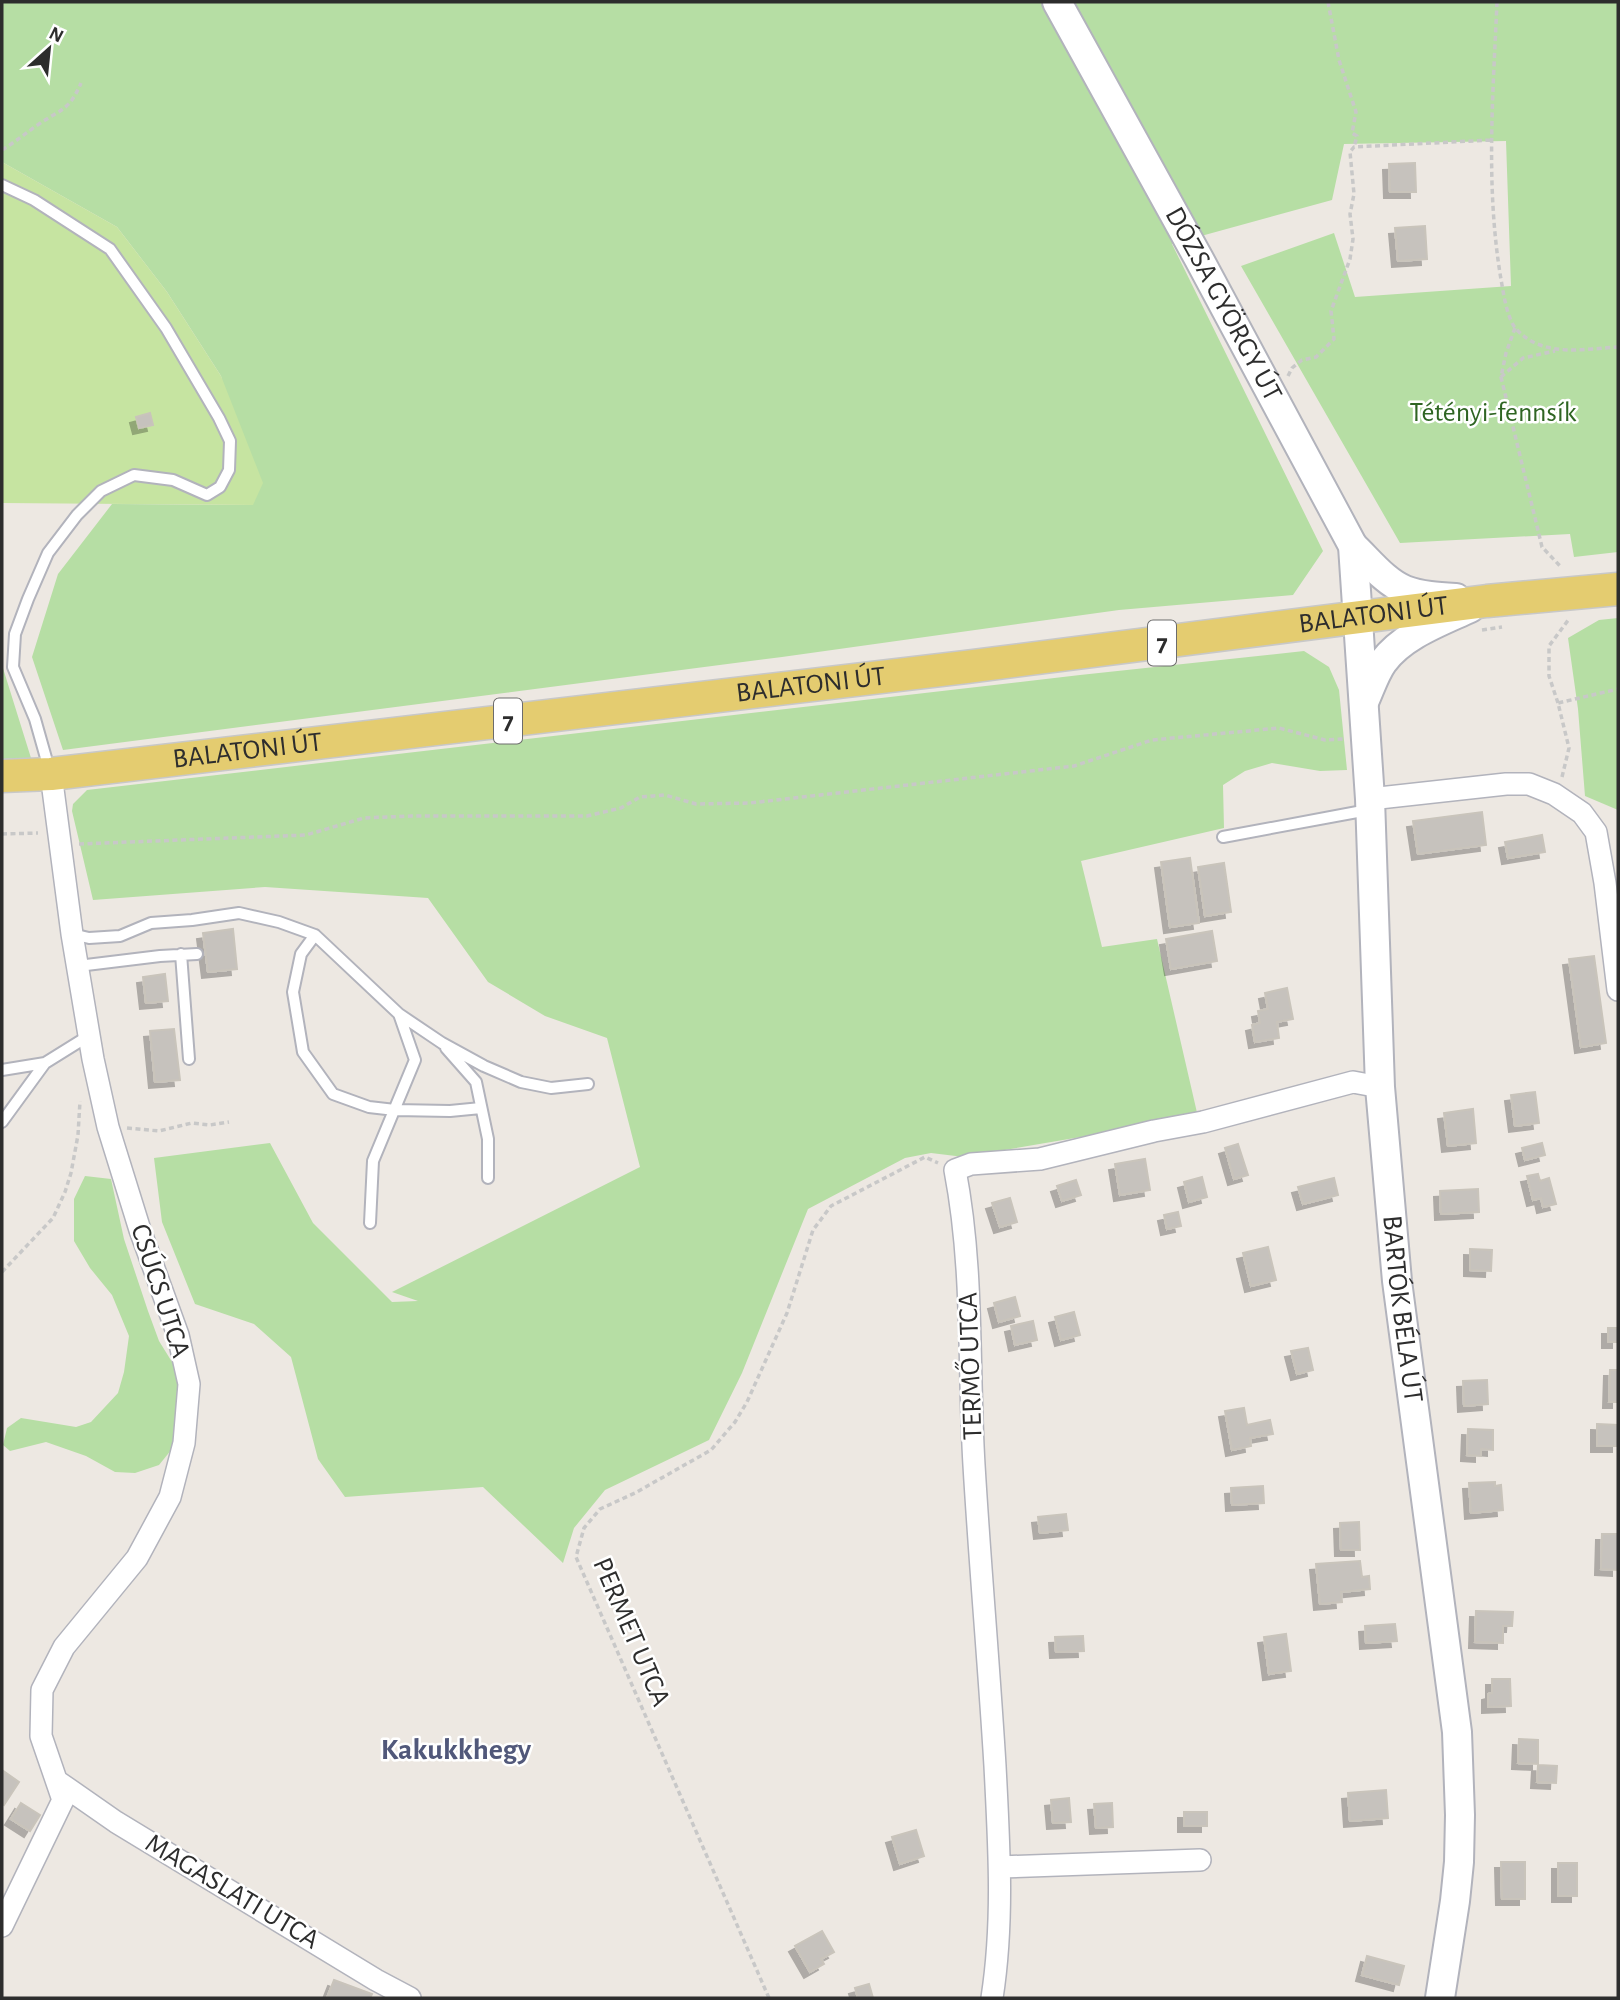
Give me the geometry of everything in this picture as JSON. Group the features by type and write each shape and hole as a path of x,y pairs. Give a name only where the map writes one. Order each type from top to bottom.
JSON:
{"main road":[{"name":"BALATONI ÚT","path":"2,776 51,774 939,670 1487,601 1618,589"}],"street":[{"name":"DÓZSA GYÖRGY ÚT","path":"1057,2 1353,546 1357,618"},
{"path":"1353,546 1392,583 1406,590 1432,597 1487,601"},
{"path":"1364,702 1382,664 1409,639 1487,601"},
{"name":"BARTÓK BÉLA ÚT","path":"1357,618 1370,804 1380,1087 1397,1281 1457,1732 1459,1862 1440,1998"},
{"name":"CSÚCS UTCA","path":"2,1926 63,1800 41,1736 42,1690 64,1647 137,1558 170,1497 184,1443 189,1384 178,1335 140,1230 108,1127 93,1059 72,934 51,774"},
{"path":"1370,804 1506,784 1529,784 1554,794 1582,813 1596,832 1618,990"},
{"path":"955,1170 971,1164 1040,1159 1203,1122 1353,1082 1380,1087"},
{"name":"TERMŐ UTCA","path":"955,1170 967,1248 974,1463 990,1677 1000,1867 998,1962 992,1998"},
{"name":"MAGASLATI UTCA","path":"57,1781 116,1822 410,1998"},
{"path":"1000,1867 1200,1860"}],"lane":[{"path":"2,185 34,201 110,249 166,328 230,441 229,470 220,487 207,495 173,480 134,475 100,491 48,554 15,634 13,667 35,719 51,774"},
{"path":"1223,837 1370,804"},
{"path":"72,934 89,938 120,936 150,923 239,913 279,922 315,934 399,1014 442,1043 484,1066 521,1082 551,1088 587,1084"},
{"path":"315,934 301,954 293,992 303,1052 333,1094 369,1107 395,1110 450,1111 481,1108"},
{"path":"181,954 189,1059"},
{"path":"78,966 197,954"},
{"path":"370,1223 373,1161 415,1060 399,1014"},
{"path":"2,1122 45,1063 90,1035"},
{"path":"442,1043 475,1082 488,1139 488,1178"},
{"path":"2,1070 45,1063"}],"path":[{"path":"1287,378 1302,360 1316,358 1334,339 1331,311 1350,259 1353,239 1350,214 1354,194 1350,152 1357,136 1352,133 1356,113 1339,60 1328,2"},
{"path":"1497,2 1491,140 1496,251 1505,301 1515,328 1533,342 1557,351"},
{"path":"2,150 62,111 74,100 82,83"},
{"path":"1354,147 1491,140"},
{"path":"1515,328 1501,377 1542,547 1561,567"},
{"path":"1501,377 1523,358 1557,351 1618,347"},
{"path":"1554,794 1564,772 1569,748 1549,676 1549,646 1569,619"},
{"path":"1558,703 1618,689"},
{"path":"2,834 60,839 306,835 363,818 587,816 621,808 640,797 665,795 696,804 750,803 1074,766 1152,740 1279,728 1325,740 1366,738"},
{"path":"2,1272 53,1218 65,1192 78,1135 81,1094 93,1059"},
{"path":"108,1127 159,1131 192,1123 210,1125 229,1122"},
{"name":"PERMET UTCA","path":"769,1998 576,1557 584,1528 600,1509 635,1493 711,1450 735,1422 747,1402 787,1313 813,1230 831,1206 925,1157 955,1170"}],"green space":[{"name":"Tétényi-fennsík","path":"2,2 1618,2 1618,552 1574,557 1570,534 1400,543 1241,266 1334,233 1355,297 1511,286 1506,141 1344,144 1332,200 1172,244 1323,551 1293,595 1119,610 782,657 63,750 32,657 58,574 112,504 253,505 221,376 167,292 117,227 2,162"},
{"path":"2,162 117,227 167,292 221,376 263,483 253,505 2,503"},
{"path":"1618,618 1618,810 1585,796 1578,709 1568,638 1599,620"},
{"path":"1304,651 1329,667 1339,690 1347,770 1320,771 1272,763 1245,771 1223,785 1224,828 1081,861 1102,947 1157,939 1198,1117 964,1157 931,1153 905,1158 808,1209 742,1373 709,1440 605,1490 574,1528 563,1563 483,1487 345,1497 318,1459 291,1357 254,1324 195,1304 162,1222 154,1158 270,1143 313,1223 392,1302 418,1301 392,1292 640,1167 607,1038 545,1016 488,982 428,898 265,887 93,900 72,811 73,804 87,790"},
{"path":"2,665 31,758 2,759"},
{"path":"85,1176 111,1179 124,1239 148,1311 159,1341 177,1370 179,1424 172,1449 159,1465 135,1473 115,1472 86,1456 46,1442 10,1451 3,1445 7,1428 21,1418 76,1427 91,1422 118,1393 129,1336 112,1295 90,1268 74,1241 74,1199"}],"building":[{"path":"1415,163 1416,192 1390,192 1389,164"},
{"path":"1425,226 1427,259 1398,261 1395,228"},
{"path":"150,413 153,425 139,428 136,417"},
{"path":"1482,812 1486,845 1418,854 1413,821"},
{"path":"1542,835 1545,852 1508,858 1505,842"},
{"path":"1190,858 1199,923 1170,927 1161,862"},
{"path":"1224,863 1231,912 1205,916 1198,867"},
{"path":"233,929 237,969 208,972 203,933"},
{"path":"1212,931 1217,961 1171,969 1166,939"},
{"path":"1594,956 1606,1043 1581,1047 1569,959"},
{"path":"165,974 168,1001 146,1003 143,977"},
{"path":"1287,988 1293,1019 1277,1022 1279,1038 1255,1042 1252,1025 1260,1023 1258,1011 1268,1009 1265,993"},
{"path":"174,1029 180,1080 155,1082 150,1031"},
{"path":"1535,1092 1539,1123 1515,1126 1511,1095"},
{"path":"1473,1109 1476,1143 1448,1146 1444,1113"},
{"path":"1542,1143 1545,1155 1525,1160 1522,1148"},
{"path":"1238,1144 1248,1175 1234,1179 1225,1148"},
{"path":"1145,1159 1150,1190 1120,1195 1115,1164"},
{"path":"1538,1174 1540,1181 1549,1178 1556,1204 1543,1207 1541,1198 1533,1200 1527,1176"},
{"path":"1202,1177 1207,1197 1189,1202 1184,1182"},
{"path":"1334,1178 1338,1195 1303,1204 1298,1187"},
{"path":"1076,1180 1081,1195 1062,1201 1057,1186"},
{"path":"1478,1189 1479,1212 1441,1214 1440,1191"},
{"path":"1010,1198 1017,1222 1000,1227 992,1203"},
{"path":"1178,1212 1181,1226 1167,1229 1164,1215"},
{"path":"1268,1247 1276,1280 1251,1286 1243,1253"},
{"path":"1470,1249 1492,1250 1491,1271 1470,1270"},
{"path":"1015,1297 1020,1316 999,1322 994,1303"},
{"path":"1074,1312 1080,1335 1061,1340 1055,1317"},
{"path":"1033,1321 1037,1340 1015,1345 1011,1326"},
{"path":"1608,1328 1618,1328 1618,1342 1608,1342"},
{"path":"1308,1348 1313,1370 1297,1374 1291,1351"},
{"path":"1610,1370 1618,1370 1618,1402 1609,1402"},
{"path":"1487,1380 1488,1404 1464,1406 1463,1381"},
{"path":"1244,1408 1247,1425 1270,1420 1273,1434 1250,1438 1251,1446 1232,1450 1225,1411"},
{"path":"1597,1424 1618,1425 1618,1446 1597,1446"},
{"path":"1468,1429 1493,1430 1493,1450 1481,1449 1481,1456 1467,1455"},
{"path":"1495,1482 1495,1486 1501,1485 1503,1510 1471,1513 1469,1483"},
{"path":"1263,1486 1264,1503 1232,1505 1231,1488"},
{"path":"1066,1514 1068,1530 1040,1533 1038,1517"},
{"path":"1359,1522 1360,1550 1341,1550 1340,1523"},
{"path":"1602,1534 1618,1534 1618,1570 1601,1569"},
{"path":"1360,1561 1362,1577 1369,1576 1370,1589 1341,1592 1342,1602 1320,1604 1316,1564"},
{"path":"1476,1611 1513,1612 1512,1626 1503,1626 1503,1643 1475,1642"},
{"path":"1395,1624 1397,1641 1366,1643 1365,1626"},
{"path":"1286,1634 1291,1671 1269,1674 1264,1637"},
{"path":"1083,1636 1084,1651 1056,1652 1055,1637"},
{"path":"1492,1679 1510,1679 1511,1706 1488,1707"},
{"path":"1519,1739 1538,1740 1538,1764 1518,1763"},
{"path":"1538,1765 1557,1766 1556,1783 1537,1782"},
{"path":"2,1770 19,1782 4,1805 2,1803"},
{"path":"1386,1790 1388,1818 1350,1821 1348,1793"},
{"path":"1069,1798 1071,1822 1053,1823 1051,1800"},
{"path":"21,1803 40,1815 30,1831 11,1819"},
{"path":"1112,1803 1113,1827 1096,1828 1094,1804"},
{"path":"1184,1812 1207,1812 1207,1826 1184,1826"},
{"path":"916,1830 924,1856 900,1864 892,1837"},
{"path":"1501,1862 1525,1862 1525,1899 1502,1899"},
{"path":"1558,1863 1577,1863 1577,1896 1558,1896"},
{"path":"822,1931 834,1952 821,1959 824,1964 810,1972 795,1946"},
{"path":"1367,1956 1404,1966 1399,1985 1362,1975"},
{"path":"334,1980 372,1994 370,1998 327,1998"},
{"path":"869,1984 873,1998 858,1998 855,1988"}],"district":[{"name":"Kakukkhegy","path":"456,1750"}]}
